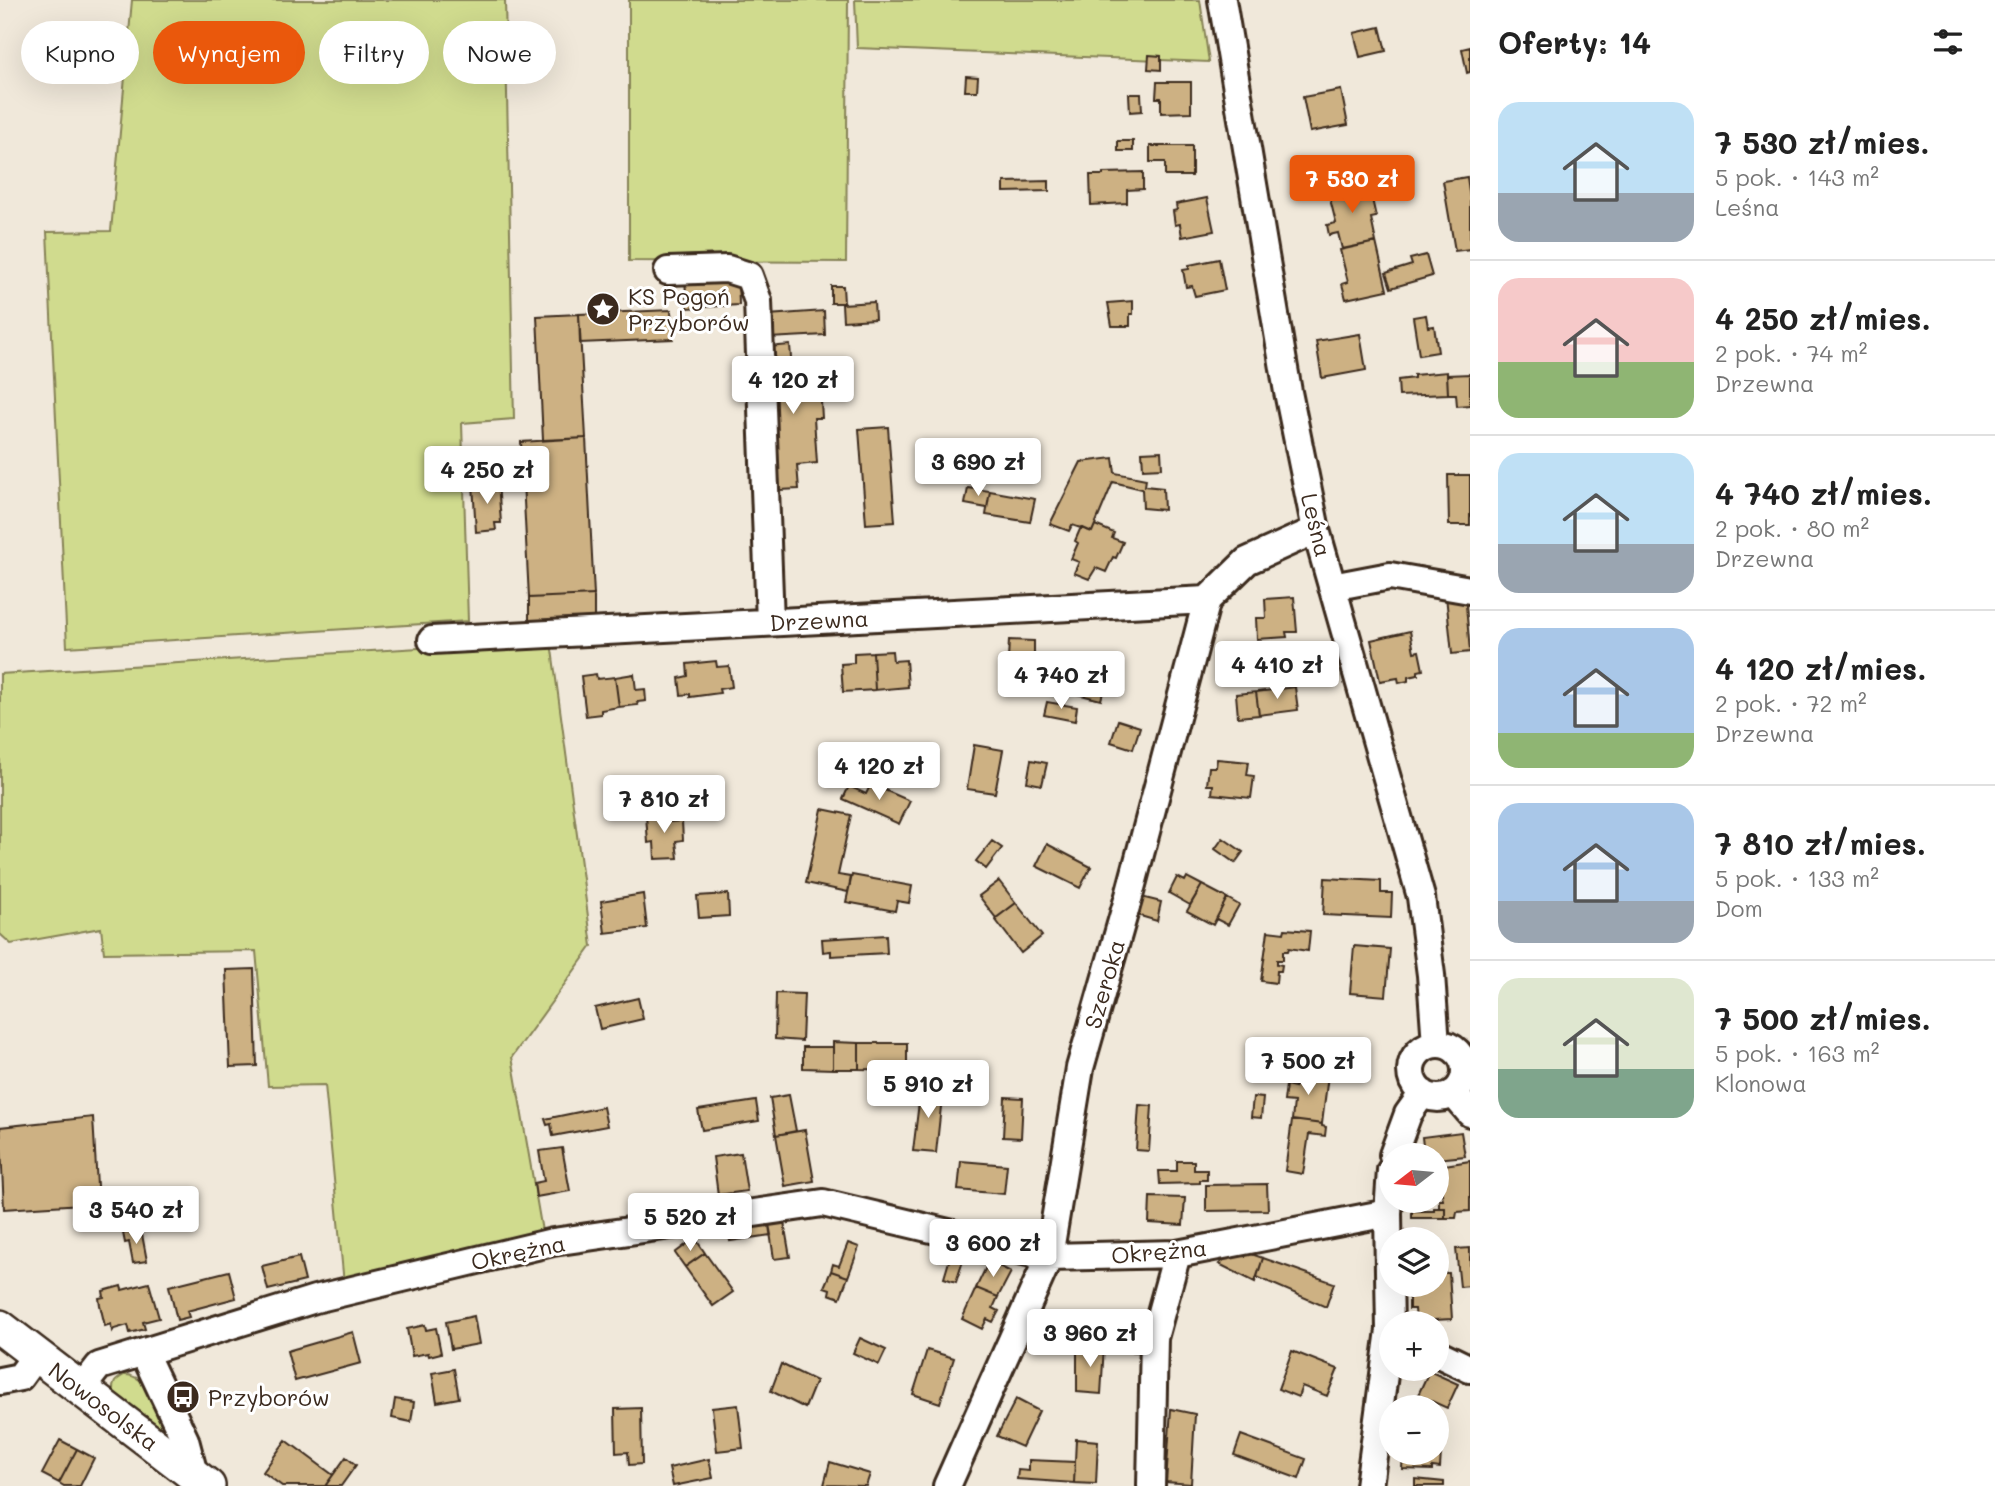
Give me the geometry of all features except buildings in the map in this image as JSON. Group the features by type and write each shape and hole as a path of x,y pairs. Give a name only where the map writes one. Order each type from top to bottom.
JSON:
{"main road":[{"name":"Nowosolska","path":"0,1327 201,1480"}],"street":[{"name":"Leśna","path":"1222,0 1288,392 1316,530 1422,897 1436,1044"},
{"path":"668,271 727,269 749,275 758,301 770,622"},
{"path":"1207,600 1247,561 1316,530"},
{"path":"1332,587 1390,576 1470,590"},
{"name":"Drzewna","path":"432,640 1207,600"},
{"name":"Szeroka","path":"947,1486 1049,1257 1080,1068 1129,896 1207,600"},
{"path":"1436,1044 1452,1049 1463,1062 1463,1080 1453,1093 1438,1098 1423,1093 1412,1080 1412,1064 1421,1050 1436,1044"},
{"path":"1397,1143 1408,1114 1423,1093"},
{"path":"1453,1093 1470,1113"},
{"name":"Okrężna","path":"81,1389 99,1366 315,1300 553,1242 823,1203 1049,1257 1177,1254 1388,1213"},
{"path":"1388,1213 1391,1311"},
{"path":"1151,1486 1154,1338 1177,1254"},
{"path":"145,1353 201,1480"},
{"path":"0,1381 20,1377 36,1354"},
{"path":"1449,1359 1470,1369"},
{"path":"1369,1486 1384,1381"}],"green space":[{"path":"132,0 505,0 505,21 443,21 443,84 507,84 514,419 462,423 468,621 67,647 47,232 111,231 124,84 139,84 139,21 130,21"},
{"path":"629,0 848,0 846,262 629,261"},
{"path":"855,0 1200,0 1209,62 857,48"},
{"path":"551,642 592,946 512,1057 543,1237 344,1284 325,1085 268,1086 256,951 104,953 101,928 11,944 0,934 0,674"},
{"path":"124,1375 134,1377 152,1391 181,1445 113,1394 115,1382"}],"place":[{"name":"KS Pogoń Przyborów","path":"603,309"},
{"name":"Przyborów","path":"183,1397"}]}
